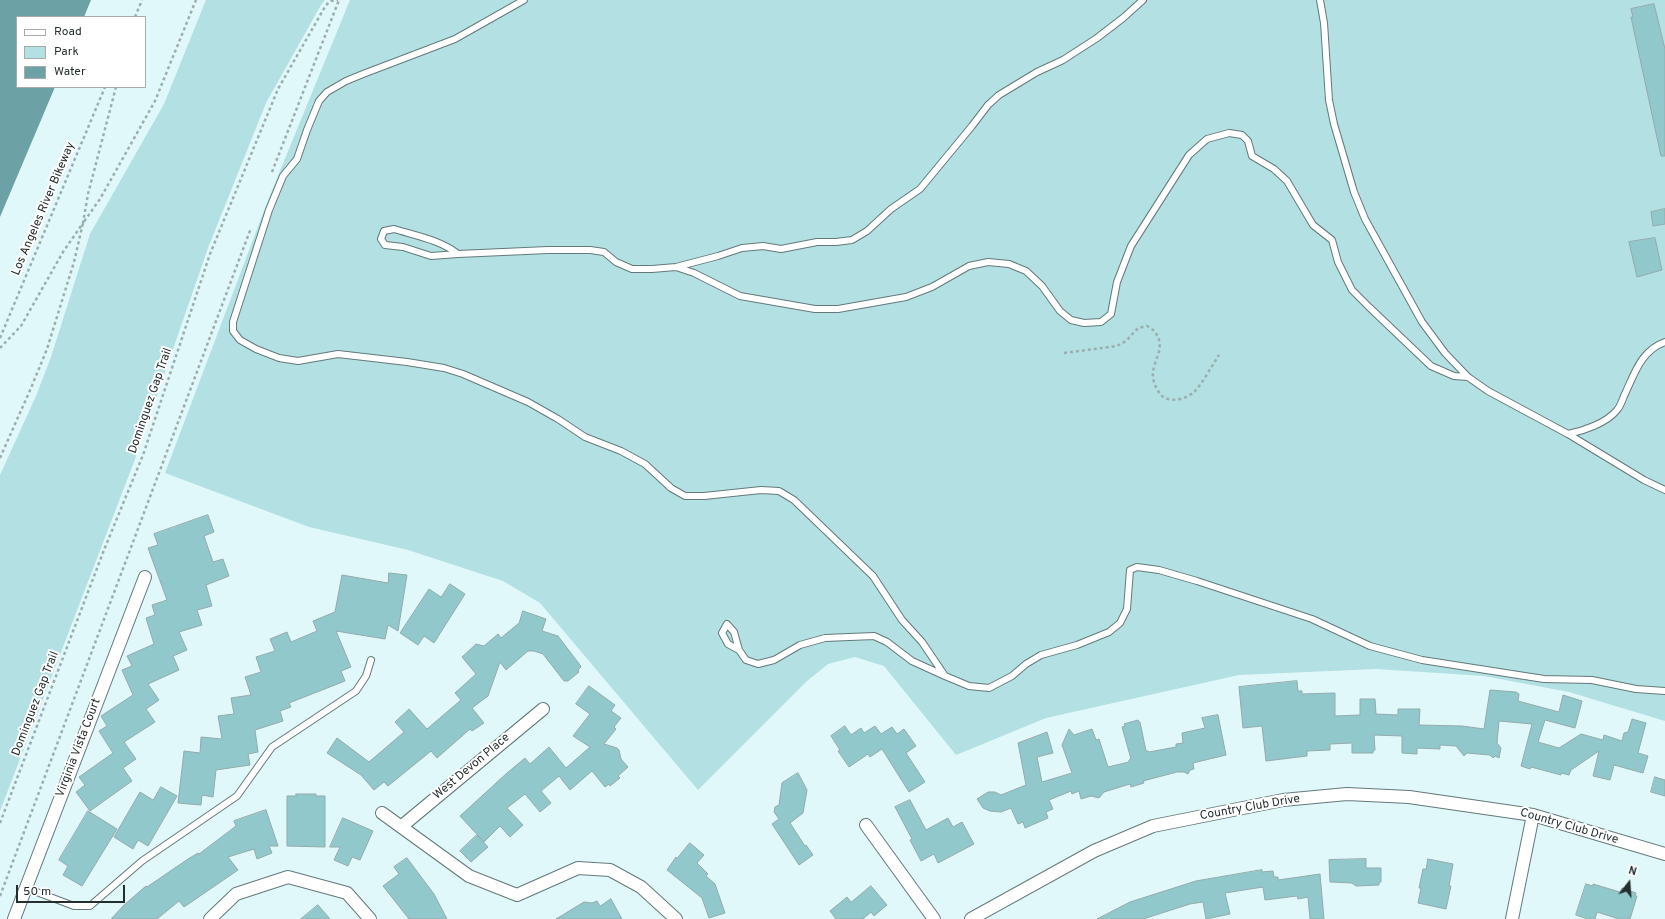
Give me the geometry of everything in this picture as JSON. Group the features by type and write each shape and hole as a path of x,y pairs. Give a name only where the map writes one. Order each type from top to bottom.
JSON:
{"street":[{"name":"Virginia Vista Court","path":"14,919 145,577"},
{"name":"West Devon Place","path":"402,826 543,709"},
{"name":"Country Club Drive","path":"971,919 1094,851 1153,826 1283,800 1347,794 1409,797 1533,815 1665,854"},
{"path":"382,813 402,826 469,876 517,894 578,868 610,870 641,887 676,919"},
{"path":"1512,919 1533,815"},
{"path":"866,825 934,919"},
{"path":"210,919 236,894 288,877 348,893 370,919"}],"lane":[{"path":"524,0 455,39 346,81 327,92 319,101 297,159 283,176 270,210 233,322 233,330 240,340 256,349 279,358 298,361 338,354 407,362 444,368 463,374 528,402 558,419 585,437 620,451 645,464 671,488 685,496 704,496 761,490 779,491 794,500 873,576 902,620 922,642 944,676"},
{"path":"458,254 449,247 435,241 394,229 384,231 381,239 385,245 403,247 431,256 548,250 590,250 604,252 616,262 632,269 676,267 742,248 763,246 781,249 817,242 852,240 867,231 891,209 920,189 988,105 999,95 1037,72 1063,60 1097,38 1124,18 1144,0"},
{"path":"1320,0 1324,23 1330,106 1354,192 1365,219 1422,322 1445,353 1468,377 1488,391 1568,434 1644,480 1665,490"},
{"path":"676,267 694,273 711,283 740,296 815,309 838,309 906,297 932,287 969,266 988,262 1009,264 1026,271 1042,286 1060,311 1071,320 1084,323 1101,322 1110,314 1117,282 1131,246 1189,155 1208,139 1230,133 1242,135 1248,141 1252,156 1274,169 1287,181 1313,225 1332,240 1338,262 1352,290 1431,366 1454,376 1468,377"},
{"path":"1568,434 1584,430 1601,422 1617,410 1641,360 1655,345 1665,342"},
{"path":"739,650 746,660 758,664 774,660 800,645 825,638 874,636 887,642 912,660 944,676 969,686 990,688 1012,676 1026,664 1041,655 1109,632 1120,623 1127,609 1130,570 1137,567 1159,570 1233,593 1312,619 1370,646 1422,660 1544,679 1592,680 1636,689 1665,691"},
{"path":"26,888 74,906 90,906 142,861 237,796 272,747 356,691 366,676 371,660"}],"path":[{"path":"135,16 142,0"},
{"path":"0,348 21,326 63,252 100,199 155,101 196,0"},
{"path":"272,173 339,0"},
{"name":"Dominguez Gap Trail","path":"0,823 142,455 210,254 256,141 278,89 326,5 331,1 339,0"},
{"name":"Los Angeles River Bikeway","path":"0,338 105,88"},
{"path":"0,458 47,349 74,262 88,194 116,88"},
{"path":"0,896 252,225"},
{"path":"1064,353 1117,346 1126,342 1138,328 1148,326 1154,330 1159,340 1158,355 1153,373 1155,385 1162,396 1173,400 1185,397 1194,391 1219,356"}],"green space":[{"path":"206,0 325,0 266,103 208,248 134,462 0,811 0,475 36,396 51,357 90,234 164,104"},
{"path":"350,0 1665,0 1665,721 1569,692 1484,676 1376,669 1239,675 1046,718 956,755 884,666 855,657 828,664 807,681 698,790 540,603 503,581 408,550 309,527 165,473 268,200"}],"water":[{"path":"0,0 91,0 84,16 16,16 16,88 55,88 0,217"}],"building":[{"path":"1654,4 1665,49 1665,156 1661,156 1631,17 1633,17 1631,9"},
{"path":"1665,209 1665,224 1653,226 1651,212"},
{"path":"1655,238 1662,270 1637,277 1629,242"},
{"path":"208,515 214,532 204,536 213,562 223,559 229,576 206,585 212,606 197,610 202,625 179,632 187,650 173,656 179,670 148,684 159,700 146,709 155,722 124,742 136,759 123,768 132,781 90,811 76,792 85,785 79,777 113,753 99,731 107,726 101,716 133,695 122,670 132,666 127,656 154,644 146,618 155,615 152,605 167,600 148,548 158,545 154,534"},
{"path":"389,573 407,575 398,631 388,625 385,639 336,631 351,667 341,671 345,681 289,703 291,707 280,711 283,721 255,730 258,752 248,754 250,765 216,770 213,797 202,795 201,805 178,803 184,751 200,753 201,737 222,739 218,716 234,714 231,698 251,695 245,677 261,672 256,657 275,651 270,639 287,632 291,642 317,631 313,621 335,612 342,575 388,583"},
{"path":"450,584 465,594 434,643 424,636 418,645 400,633 429,589 441,597"},
{"path":"523,611 546,619 542,631 558,636 580,665 581,667 578,670 579,672 568,681 564,681 543,654 534,651 528,651 506,670 500,662 488,696 472,708 484,723 472,731 470,729 437,758 431,751 388,786 384,782 374,790 361,775 327,753 337,738 369,762 404,732 395,722 409,709 427,729 461,700 455,693 476,674 462,657 476,644 484,646 498,634 501,638 519,623"},
{"path":"1297,681 1298,691 1302,691 1302,694 1335,693 1335,716 1360,715 1360,699 1375,699 1376,714 1398,715 1398,709 1420,709 1419,725 1462,726 1484,729 1490,690 1516,692 1519,694 1518,701 1559,712 1563,695 1582,701 1575,728 1545,720 1538,742 1559,748 1581,734 1603,740 1604,735 1622,741 1624,733 1628,732 1632,719 1646,723 1638,753 1648,756 1643,773 1614,765 1610,780 1593,776 1599,751 1571,770 1569,775 1561,773 1561,775 1531,767 1530,769 1521,766 1532,724 1499,721 1497,743 1501,748 1499,758 1495,756 1493,758 1490,755 1467,753 1464,756 1456,746 1440,745 1440,749 1417,748 1417,754 1402,753 1402,736 1374,735 1375,750 1373,753 1352,753 1352,743 1330,744 1330,750 1307,751 1307,756 1266,761 1262,726 1243,728 1239,687"},
{"path":"589,686 615,705 611,711 621,718 614,727 616,729 604,744 617,748 621,759 628,767 618,776 620,778 610,786 609,784 605,787 592,771 570,790 559,776 541,791 551,803 540,812 525,794 507,808 523,825 510,837 500,826 484,842 460,816 507,773 525,758 530,764 549,747 566,768 590,747 573,736 590,714 576,704"},
{"path":"1218,715 1226,755 1193,763 1194,769 1190,770 1188,774 1184,772 1177,772 1143,781 1144,783 1131,787 1130,784 1104,792 1099,798 1091,796 1081,799 1079,791 1072,794 1071,791 1049,800 1053,809 1046,812 1048,818 1025,828 1023,822 1018,824 1011,808 1001,812 990,811 983,808 977,799 988,792 995,792 1001,795 1026,785 1018,743 1047,732 1053,753 1037,757 1042,782 1072,773 1062,745 1069,729 1074,735 1092,729 1096,740 1099,739 1108,767 1129,762 1131,759 1122,727 1125,726 1124,724 1138,720 1140,722 1146,751 1149,752 1176,747 1176,744 1183,743 1182,733 1205,728 1202,718"},
{"path":"845,726 851,735 861,728 864,733 875,726 881,734 892,727 897,734 904,729 916,746 906,753 925,782 909,792 882,749 870,757 868,754 849,767 838,751 840,750 831,736"},
{"path":"798,773 807,790 803,813 790,823 805,846 806,845 813,855 799,865 772,824 779,819 774,812 775,807 779,805 782,783"},
{"path":"1655,777 1665,780 1665,796 1651,792"},
{"path":"161,787 177,796 148,846 138,840 133,849 114,837 140,792 153,800"},
{"path":"296,794 316,794 316,796 325,796 325,847 287,846 287,796 296,796"},
{"path":"910,800 926,830 948,818 953,827 962,822 974,844 938,863 934,854 921,861 910,840 912,839 895,807"},
{"path":"266,810 278,846 269,846 272,853 257,859 254,849 228,857 238,870 184,907 179,901 157,919 111,919 124,905 146,886 147,887 188,859 198,853 199,854 236,826 234,821"},
{"path":"88,811 117,829 82,886 63,875 68,866 59,860"},
{"path":"343,818 373,831 360,860 352,857 348,866 334,860 340,847 330,847"},
{"path":"477,835 488,847 471,862 460,851"},
{"path":"690,843 704,855 697,863 708,874 706,876 715,884 725,913 709,918 702,898 667,870 676,857 677,858"},
{"path":"407,858 434,894 447,919 409,919 383,886 399,874 394,867"},
{"path":"1366,859 1366,868 1381,868 1381,882 1379,882 1379,885 1356,886 1352,883 1330,882 1329,860"},
{"path":"1428,859 1453,864 1449,886 1451,886 1446,909 1418,903 1423,869 1426,869"},
{"path":"1262,870 1262,872 1273,871 1274,877 1278,877 1278,880 1320,874 1324,919 1310,919 1308,897 1298,899 1297,896 1265,900 1263,887 1225,893 1230,914 1206,919 1203,902 1190,904 1143,919 1097,919 1130,902 1196,881"},
{"path":"1586,884 1593,886 1593,884 1620,892 1622,888 1636,893 1635,896 1637,896 1630,919 1619,919 1597,912 1595,919 1588,919 1576,915"},
{"path":"871,886 887,905 874,916 871,912 863,919 836,919 830,911 847,897 851,902"},
{"path":"611,899 622,919 556,919 584,902 592,903 597,901 600,906"},
{"path":"318,905 330,919 301,919"}]}
